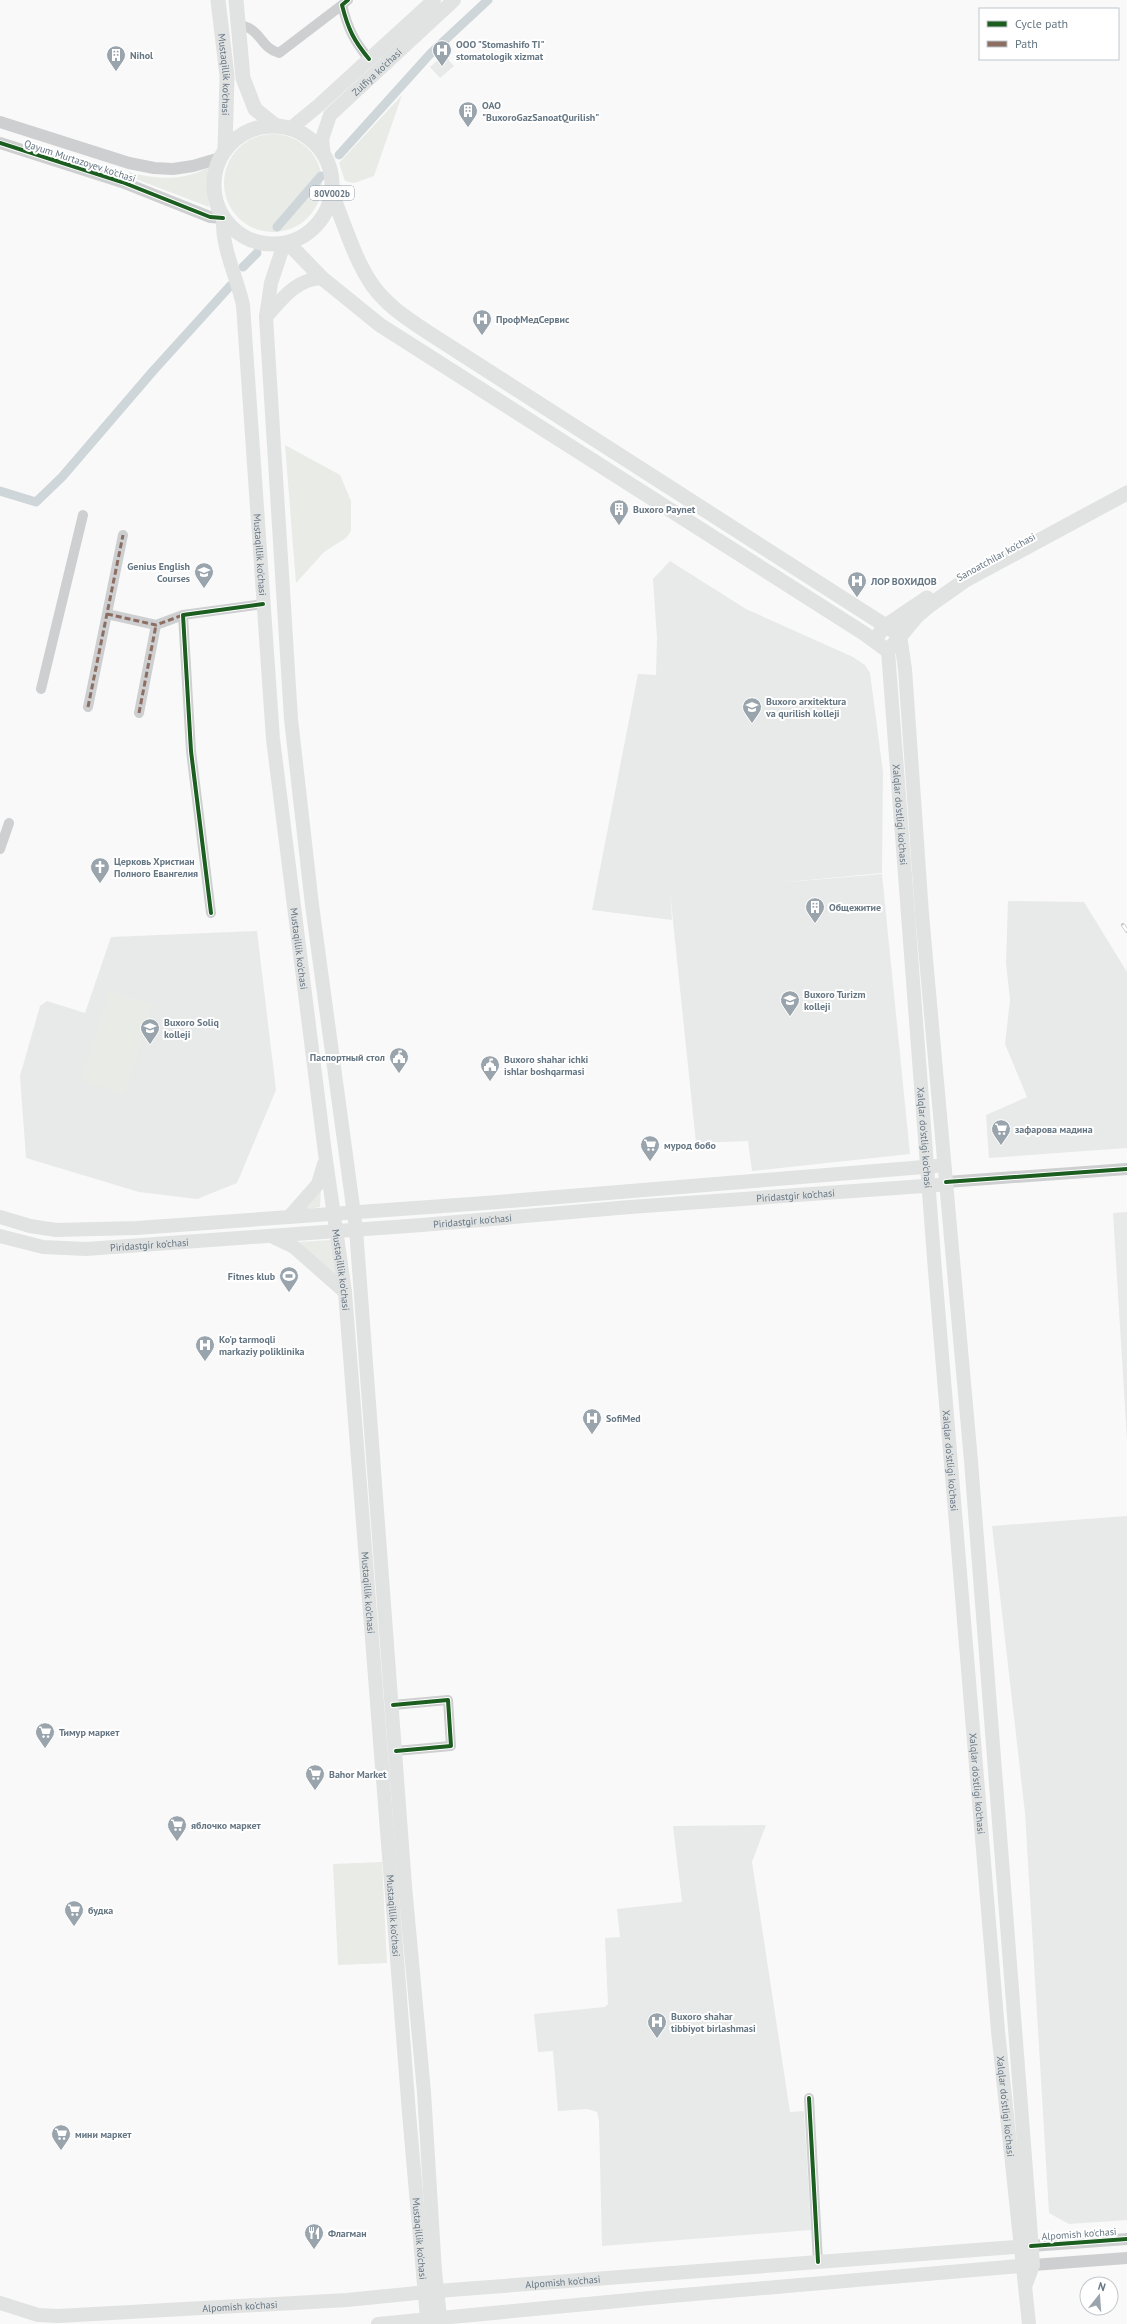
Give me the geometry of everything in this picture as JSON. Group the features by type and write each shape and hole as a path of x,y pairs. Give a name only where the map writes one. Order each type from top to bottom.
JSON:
{"main road":[{"name":"Mustaqillik ko'chasi","path":"218,0 227,76 222,153"},
{"name":"Mustaqillik ko'chasi","path":"236,0 243,78 255,109 283,127"},
{"name":"Zulfiya ko'chasi","path":"283,127 370,59 434,0"},
{"name":"Zulfiya ko'chasi","path":"324,156 322,139 330,115 454,0"},
{"path":"223,219 214,197 214,178 222,153 246,133 258,128 283,127"},
{"name":"80V002b","path":"223,219 252,240 265,244 286,244 312,230 326,213 332,194 332,174 324,156 315,144 304,135 283,127"},
{"path":"332,194 362,266 373,286 392,307 510,385 900,635"},
{"name":"Mustaqillik ko'chasi","path":"223,219 223,236 239,286 242,305 273,739 325,1153 335,1213 361,1402"},
{"name":"Mustaqillik ko'chasi","path":"286,244 271,284 266,316 291,719 308,863 356,1230 361,1402 376,1602 391,1873 409,2113 434,2321"},
{"path":"286,244 322,278 380,324 888,651"},
{"path":"266,316 295,287 312,278 322,278"},
{"path":"499,400 510,385"},
{"name":"Sanoatchilar ko'chasi","path":"875,642 884,626 965,573 1127,483"},
{"name":"Sanoatchilar ko'chasi","path":"888,651 900,635 930,605 964,581 1127,493"},
{"path":"263,610 284,615"},
{"name":"Xalqlar do'stligi ko'chasi","path":"900,635 905,669 922,914 972,1470 1026,2246 1026,2285 1029,2324"},
{"name":"Xalqlar do'stligi ko'chasi","path":"888,651 997,2023 1018,2209 1026,2246"},
{"path":"288,864 308,863"},
{"path":"289,1217 318,1184 323,1170 325,1153"},
{"name":"Piridastgir ko'chasi","path":"0,1217 30,1226 87,1231 628,1191 928,1167 944,1164"},
{"name":"Piridastgir ko'chasi","path":"0,1236 43,1247 86,1249 337,1230 356,1230 946,1183"},
{"path":"628,1191 630,1207"},
{"path":"270,1236 294,1247 345,1292"},
{"name":"Mustaqillik ko'chasi","path":"376,1602 393,1705 405,1873 425,2112 430,2292"},
{"path":"391,1873 405,1873"},
{"path":"409,2113 425,2112"},
{"name":"Alpomish ko'chasi","path":"0,2303 38,2315 58,2316 347,2300 430,2292 1026,2246"},
{"path":"378,2324 434,2321 1027,2266"}],"street":[{"path":"238,25 244,26 256,32 266,46 279,53 345,3 354,42 370,59"},
{"name":"Qayum Murtazoyev ko'chasi","path":"0,122 129,163 154,168 173,169 193,166 222,153"},
{"name":"Qayum Murtazoyev ko'chasi","path":"0,142 122,182 210,217 223,219"},
{"path":"41,689 83,515"},
{"path":"88,707 123,535"},
{"path":"107,614 156,625 183,615 263,610"},
{"path":"183,615 191,751 211,913"},
{"path":"139,712 156,625"},
{"path":"0,849 9,823"},
{"path":"946,1183 1127,1169"},
{"path":"393,1705 448,1700 451,1746 396,1751"},
{"path":"809,2098 818,2262"},
{"name":"Alpomish ko'chasi","path":"1026,2246 1127,2239"},
{"path":"1027,2266 1127,2258"}],"shaded area":[{"name":"OOO \"Stomashifo TI\" stomatologik xizmat","path":"444,55 454,66 440,78 430,67"},
{"path":"402,95 374,176 354,183 345,181 339,163"},
{"path":"263,134 283,134 292,137 308,148 319,164 322,173 322,193 319,202 308,218 292,229 283,232 263,232 246,224 238,218 232,210 224,193 224,173 232,156 238,148 246,142"},
{"path":"209,167 207,181 209,207 128,176 129,172 160,178 180,177 199,172"},
{"path":"285,445 340,475 351,501 351,531 346,538 324,552 296,583"},
{"path":"670,561 746,609 853,657 865,665 870,673 883,772 882,873 777,883 882,874 910,1154 752,1171 748,1141 696,1143 670,892 672,920 592,910 638,674 656,675 657,638 653,579"},
{"path":"1008,901 1084,902 1127,972 1127,1148 989,1158 986,1115 1027,1097 1005,1044 1010,1000 1006,963"},
{"name":"Buxoro Soliq kolleji","path":"257,931 276,1090 237,1183 197,1199 139,1192 26,1158 20,1076 40,1006 47,1001 85,1013 111,937"},
{"path":"109,991 153,1005 125,1094 81,1081"},
{"path":"321,1187 320,1207 302,1210"},
{"path":"1127,1212 1127,1440 1113,1213"},
{"path":"332,1240 339,1282 296,1242"},
{"path":"1127,1516 1127,2220 1069,2224 1049,2213 1025,1813 992,1526"},
{"name":"Buxoro shahar tibbiyot birlashmasi","path":"766,1825 752,1862 790,2112 804,2111 811,2230 602,2246 599,2121 597,2112 587,2109 558,2111 553,2051 538,2052 534,2014 605,2007 608,2004 605,1938 620,1937 617,1909 682,1902 673,1826"},
{"path":"382,1862 387,1963 338,1965 333,1864"}],"waterway":[{"path":"339,155 431,53 488,0"},
{"path":"277,227 321,176"},
{"path":"243,267 257,253"},
{"path":"0,491 36,502 62,477 153,371 231,285"}],"railway":[{"path":"1123,925 1127,931"}],"marked path":[{"path":"88,707 123,535"},
{"path":"107,614 156,625 183,615"},
{"path":"139,713 156,625"}],"cycle path":[{"path":"348,0 342,5 347,21 355,40 369,59"},
{"path":"0,143 122,182 210,217 223,218"},
{"path":"211,913 191,751 183,615 263,604"},
{"path":"946,1182 1127,1169"},
{"path":"393,1705 448,1700 451,1746 396,1751"},
{"path":"809,2098 818,2262"},
{"path":"1031,2246 1127,2239"}],"place":[{"name":"OOO \"Stomashifo TI\" stomatologik xizmat","path":"442,67"},
{"name":"Nihol","path":"116,72"},
{"name":"ОАО \"BuxoroGazSanoatQurilish\"","path":"468,128"},
{"name":"ПрофМедСервис","path":"482,336"},
{"name":"Buxoro Paynet","path":"619,526"},
{"name":"Genius English Courses","path":"204,589"},
{"name":"ЛОР ВОХИДОВ","path":"857,598"},
{"name":"Buxoro arxitektura va qurilish kolleji","path":"752,724"},
{"name":"Церковь Христиан Полного Евангелия","path":"100,884"},
{"name":"Общежитие","path":"815,924"},
{"name":"Buxoro Turizm kolleji","path":"790,1017"},
{"name":"Buxoro Soliq kolleji","path":"150,1045"},
{"name":"Паспортный стол","path":"399,1074"},
{"name":"Buxoro shahar ichki ishlar boshqarmasi","path":"490,1082"},
{"name":"зафарова мадина","path":"1001,1146"},
{"name":"мурод бобо","path":"650,1162"},
{"name":"Fitnes klub","path":"289,1293"},
{"name":"Ko'p tarmoqli markaziy poliklinika","path":"205,1362"},
{"name":"SofiMed","path":"592,1435"},
{"name":"Тимур маркет","path":"45,1749"},
{"name":"Bahor Market","path":"315,1791"},
{"name":"яблочко маркет","path":"177,1842"},
{"name":"будка","path":"74,1927"},
{"name":"Buxoro shahar tibbiyot birlashmasi","path":"657,2039"},
{"name":"мини маркет","path":"61,2151"},
{"name":"Флагман","path":"314,2250"}]}
